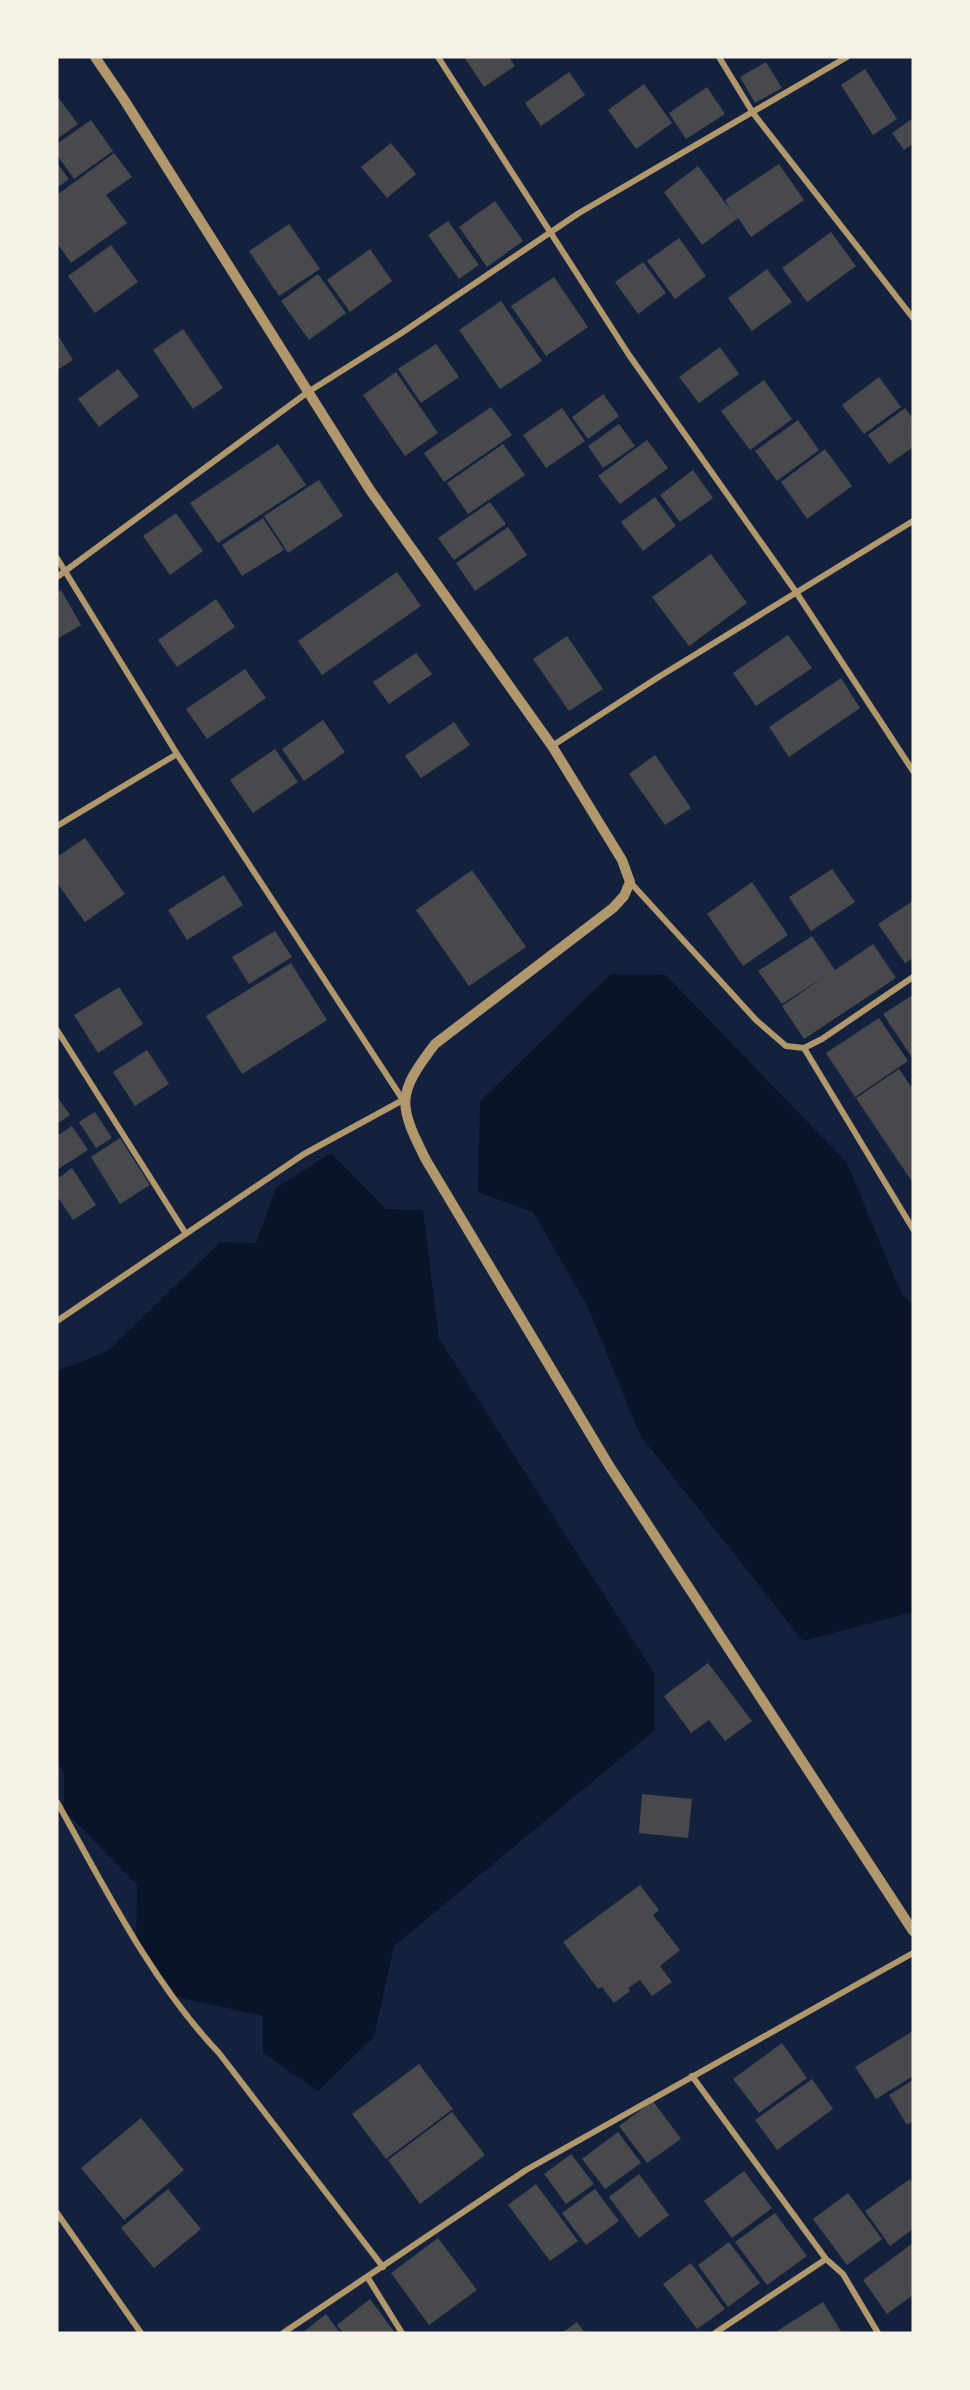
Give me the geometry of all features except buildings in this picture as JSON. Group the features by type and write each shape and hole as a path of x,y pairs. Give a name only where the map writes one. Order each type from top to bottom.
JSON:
{"street":[{"path":"94,57 123,98 370,490 552,746 622,860 630,882 756,1020 786,1046 804,1048 840,1028 913,977"},
{"path":"438,57 629,355 796,592 913,771"},
{"path":"719,57 753,113 913,318"},
{"path":"57,577 308,392 400,334 550,232 847,57"},
{"path":"552,746 913,520"},
{"path":"57,558 177,754 403,1100 409,1126 426,1160 610,1467 913,1931"},
{"path":"57,826 177,754"},
{"path":"57,1321 304,1154 403,1100 415,1070 435,1044 613,908 624,896 630,882"},
{"path":"57,1030 186,1234"},
{"path":"804,1048 913,1229"},
{"path":"57,1802 120,1917 152,1966 206,2040 219,2053 383,2267"},
{"path":"283,2333 526,2170 913,1953"},
{"path":"692,2076 826,2259 843,2274 878,2333"},
{"path":"57,2213 141,2333"},
{"path":"715,2333 826,2259"},
{"path":"368,2278 402,2333"}],"water":[{"path":"611,974 666,975 847,1163 901,1293 913,1306 913,1612 803,1641 640,1435 587,1305 533,1212 478,1192 480,1101"},
{"path":"331,1153 386,1209 423,1210 439,1339 655,1674 655,1730 394,1946 374,2037 318,2091 263,2053 263,2016 172,1996 136,1940 137,1885 64,1810 64,1773 57,1762 57,1371 108,1351 220,1242 256,1243 276,1188"}]}
